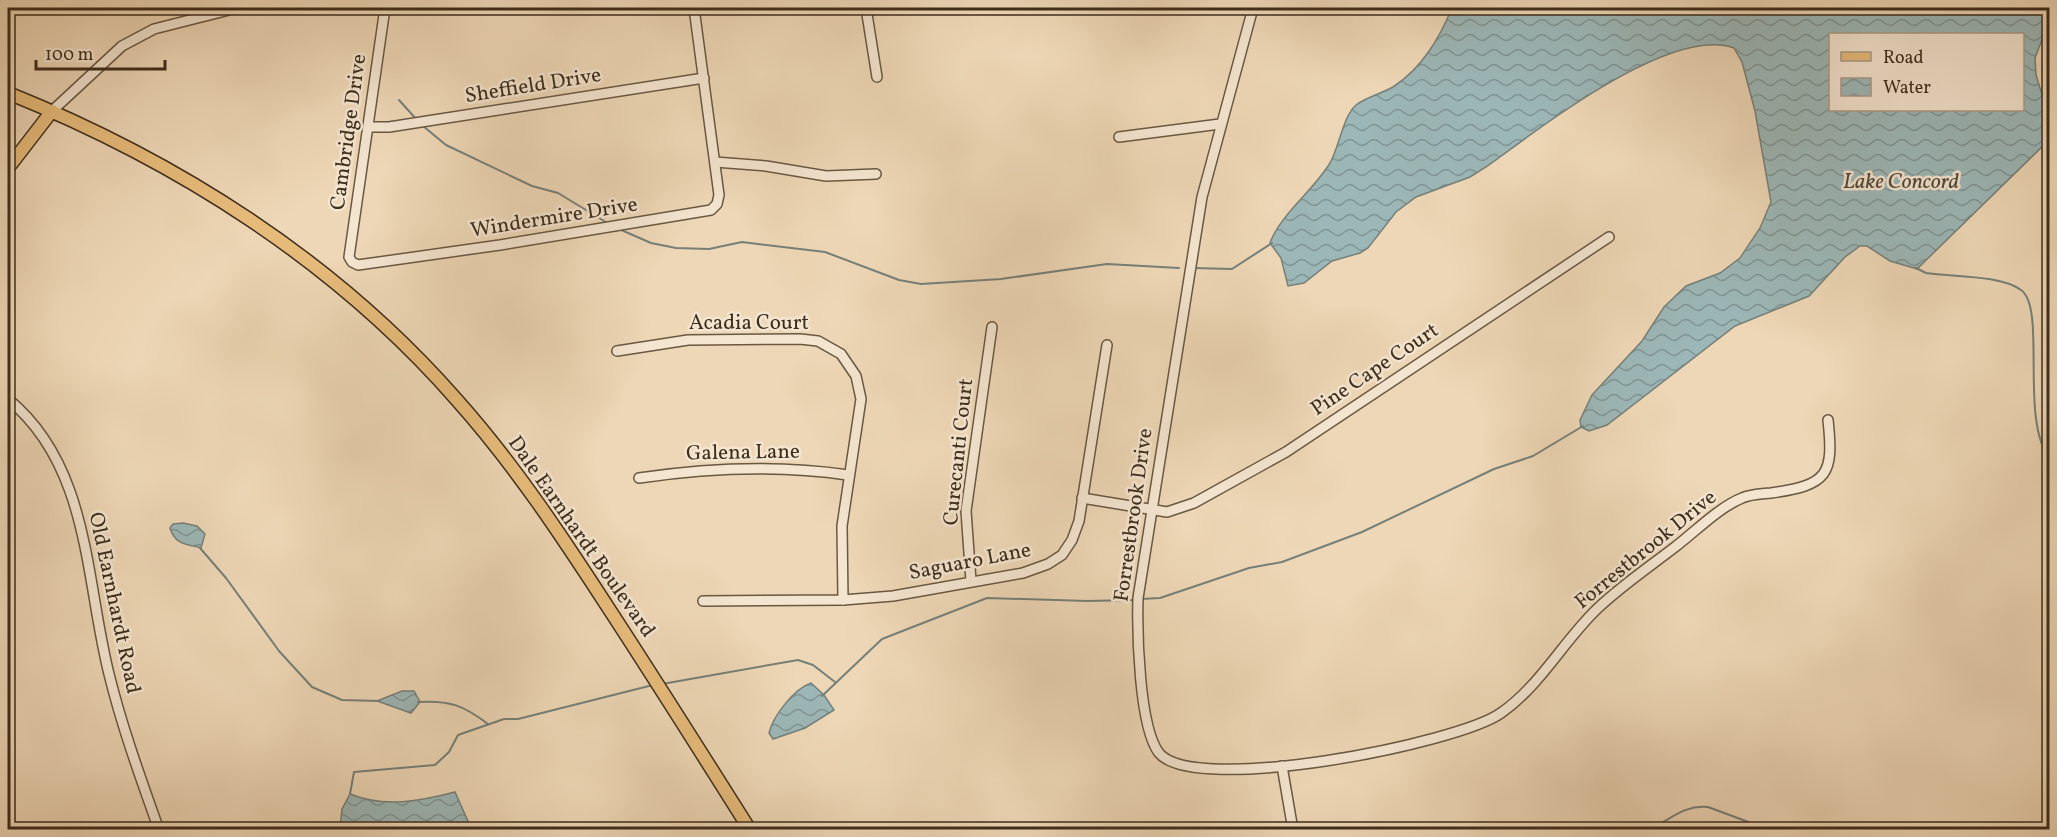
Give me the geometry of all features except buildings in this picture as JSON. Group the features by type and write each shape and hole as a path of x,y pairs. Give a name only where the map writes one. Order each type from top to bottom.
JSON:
{"main road":[{"name":"Dale Earnhardt Boulevard","path":"8,93 130,147 217,198 279,240 340,287 403,343 456,398 503,455 554,524 750,830"},
{"path":"8,168 52,111"}],"street":[{"path":"52,111 122,46 164,25 237,8"},
{"name":"Cambridge Drive","path":"352,262 349,256 385,8"},
{"path":"694,8 715,162 766,166 826,176 876,174"},
{"path":"866,8 877,77"},
{"name":"Forrestbrook Drive","path":"1252,8 1220,124 1191,256 1141,577 1138,621 1146,716 1155,746 1164,758 1178,765 1201,768 1282,766 1393,750 1427,742 1491,720 1512,704 1598,608 1723,509 1747,496 1803,488 1825,473 1831,459 1828,420"},
{"name":"Sheffield Drive","path":"368,127 389,127 704,78"},
{"path":"1119,136 1220,124"},
{"name":"Windermire Drive","path":"352,262 366,265 703,212 717,204 719,195 715,162"},
{"name":"Pine Cape Court","path":"1082,498 1151,510 1179,509 1253,472 1609,237"},
{"name":"Curecanti Court","path":"970,581 966,511 992,327"},
{"name":"Acadia Court","path":"617,351 688,340 818,341 841,354 856,376 861,399 842,526 843,600"},
{"name":"Saguaro Lane","path":"703,601 843,600 893,596 1023,573 1048,564 1062,555 1072,540 1082,498 1107,345"},
{"name":"Old Earnhardt Road","path":"8,399 21,410 46,439 65,472 73,495 109,676 130,748 159,830"},
{"name":"Galena Lane","path":"639,478 687,471 817,470 848,475"},
{"path":"1282,766 1293,830"}],"water":[{"name":"Lake Concord","path":"1452,8 2049,8 2049,21 2035,58 2036,75 2049,117 2049,140 1917,269 1890,261 1867,246 1860,246 1845,257 1809,296 1735,326 1607,425 1589,431 1581,427 1580,420 1592,395 1642,341 1664,307 1686,286 1720,273 1740,258 1760,228 1771,202 1755,111 1742,62 1734,48 1707,45 1676,52 1641,66 1570,107 1470,177 1416,197 1396,212 1368,248 1360,253 1332,261 1304,283 1288,286 1281,258 1270,243 1281,223 1330,163 1344,124 1356,105 1393,87 1413,71 1435,42"},
{"path":"183,523 197,526 205,534 201,548 182,543 172,534 170,528 173,524"},
{"path":"811,683 824,695 834,710 805,728 773,739 769,733 780,711 791,697"},
{"path":"402,691 414,691 420,702 411,713 377,701"},
{"path":"455,792 471,828 340,828 342,809 350,794 376,801 403,802"}],"waterway":[{"path":"399,100 417,120"},
{"path":"423,126 446,145 532,186 558,193 609,224"},
{"path":"619,229 651,243 676,248 709,249 742,242 825,252 899,280 921,284 1001,279 1107,264 1179,268"},
{"path":"1193,268 1232,269 1272,243"},
{"path":"1916,268 1926,273 1989,279 2012,285 2021,290 2028,301 2032,319 2036,419 2041,442 2050,459"},
{"path":"1141,599 1160,598 1249,568 1282,562 1362,532 1494,469 1533,456 1583,426"},
{"path":"200,548 226,578 279,651 312,687 342,700 379,701"},
{"path":"822,696 882,639 987,598 1136,600"},
{"path":"662,684 798,660 813,665 835,682"},
{"path":"350,794 354,772 435,765 449,752 458,735 504,719 518,719 653,685"},
{"path":"418,702 455,705 471,712 488,724"},
{"path":"1648,830 1684,811 1699,807 1708,807 1770,830"}]}
